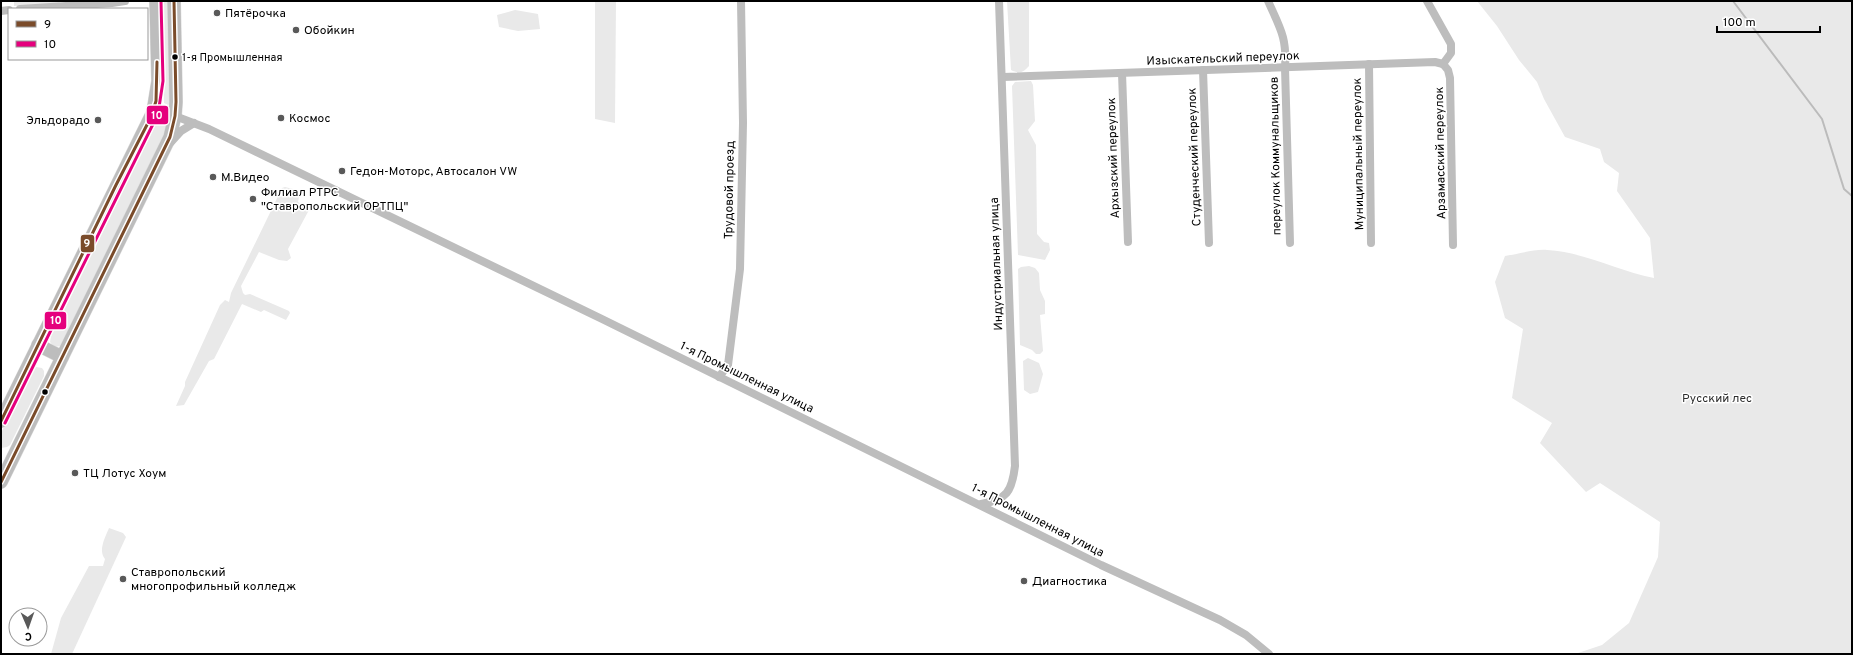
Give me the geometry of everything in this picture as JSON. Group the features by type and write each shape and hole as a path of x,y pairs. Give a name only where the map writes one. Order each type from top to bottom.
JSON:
{"main road":[{"path":"1,421 154,110 158,81 156,1"},
{"path":"1,482 5,465 62,356 164,153 170,137 181,118 176,102 174,1"},
{"path":"154,110 181,118"},
{"path":"38,345 62,356"}],"street":[{"path":"27,8 62,3 112,3 125,1"},
{"name":"Трудовой проезд","path":"719,377 728,365 740,269 743,123 741,1"},
{"name":"Индустриальная улица","path":"980,504 996,502 1006,495 1013,483 1015,466 1003,77 999,1"},
{"name":"переулок Коммунальщиков","path":"1268,1 1285,41 1290,243"},
{"path":"1427,1 1451,44 1451,53 1443,64"},
{"name":"Изыскательский переулок","path":"1003,77 1435,62 1443,64"},
{"name":"Муниципальный переулок","path":"1368,64 1370,243"},
{"name":"Арзамасский переулок","path":"1443,64 1448,70 1450,78 1453,245"},
{"name":"Студенческий переулок","path":"1203,70 1209,243"},
{"name":"Архызский переулок","path":"1122,73 1128,242"},
{"name":"1-я Промышленная улица","path":"181,118 209,130 719,377 1082,555 1220,620 1246,635 1269,654"},
{"path":"164,153 181,131 194,123"},
{"path":"181,131 191,128 209,130"}],"green space":[{"path":"14,1 59,1 60,3 14,6"},
{"path":"160,1 169,1 171,103 168,105 164,103"},
{"path":"595,1 616,1 615,123 595,119"},
{"path":"1007,1 1029,1 1029,66 1021,72 1011,70"},
{"name":"Русский лес","path":"1477,1 1852,1 1852,654 1575,654 1602,645 1629,623 1658,557 1660,522 1600,483 1586,492 1540,443 1552,423 1512,398 1523,329 1505,318 1495,282 1505,256 1542,250 1561,251 1574,254 1654,278 1650,238 1617,191 1619,173 1604,162 1600,149 1565,137 1544,99 1537,82 1519,60 1497,26"},
{"path":"515,10 538,14 540,29 518,31 499,27 497,15"},
{"path":"1031,81 1033,85 1035,121 1028,130 1036,145 1037,234 1044,242 1049,243 1050,250 1045,260 1018,255 1012,86 1015,82"},
{"path":"162,117 166,119 168,128 61,346 54,347 50,342 52,330 156,120"},
{"path":"285,187 297,190 299,197 298,202 309,210 288,249 291,258 287,261 279,260 259,252 241,286 245,295 250,294 289,311 290,313 286,320 264,310 261,312 242,304 214,359 209,361 184,405 176,406 185,386 185,382 220,305 225,300 229,302 231,293 282,188"},
{"path":"1029,266 1035,268 1039,273 1040,290 1045,301 1045,314 1040,315 1043,351 1040,354 1036,354 1032,350 1020,345 1018,269"},
{"path":"1028,358 1039,363 1043,374 1038,392 1030,394 1024,390 1023,361"},
{"path":"36,367 42,368 44,371 44,376 10,445 1,448 1,433 31,371"},
{"path":"109,528 123,533 126,537 72,654 51,654 61,618 89,566 103,566 105,559 102,548"}],"waterway":[{"path":"1733,1 1822,119 1844,189 1852,196"}],"transit line":[{"name":"10","path":"5,423 158,114 163,81 161,1"},
{"name":"9","path":"1,482 170,137 175,116 176,102 174,1"},
{"name":"9","path":"1,421 116,185 151,117 156,101 157,62"}],"place":[{"name":"Пятёрочка","path":"217,13"},
{"name":"Обойкин","path":"296,30"},
{"name":"1-я Промышленная","path":"175,57"},
{"name":"Космос","path":"281,118"},
{"name":"Эльдорадо","path":"98,120"},
{"name":"Гедон-Моторс, Автосалон VW","path":"342,171"},
{"name":"М.Видео","path":"213,177"},
{"name":"Филиал РТРС \"Ставропольский ОРТПЦ\"","path":"253,199"},
{"name":"ТЦ Лотус Хоум","path":"75,473"},
{"name":"Ставропольский многопрофильный колледж","path":"123,579"},
{"name":"Диагностика","path":"1024,581"}]}
